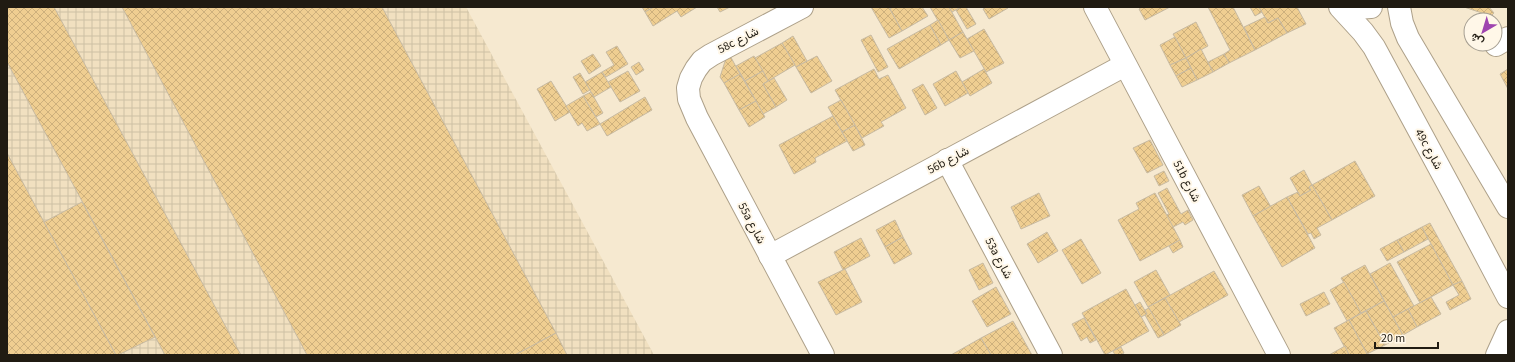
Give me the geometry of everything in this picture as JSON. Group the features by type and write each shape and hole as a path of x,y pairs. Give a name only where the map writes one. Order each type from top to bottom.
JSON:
{"street":[{"name":"58c شارع","path":"688,88 696,69 711,55 802,7"},
{"name":"51b شارع","path":"1095,7 1279,355"},
{"name":"49c شارع","path":"1340,7 1363,32 1374,47 1508,297"},
{"path":"1349,7 1371,7"},
{"path":"1399,7 1402,23 1408,38 1508,207"},
{"name":"56b شارع","path":"770,256 1125,65"},
{"name":"55a شارع","path":"688,88 689,99 697,118 823,355"},
{"name":"53a شارع","path":"947,160 1051,355"},
{"path":"1497,355 1508,331"}],"shaded area":[{"path":"7,7 466,7 654,355 7,355"}],"building":[{"path":"7,7 54,7 241,355 165,355 7,62"},
{"path":"122,7 382,7 556,333 515,355 307,355"},
{"path":"642,7 654,7 645,12"},
{"path":"654,7 697,7 681,17 677,11 653,26 645,12"},
{"path":"717,7 730,7 720,12"},
{"path":"871,7 889,7 902,31 889,38"},
{"path":"893,7 922,7 928,16 902,31 890,9"},
{"path":"930,7 949,7 963,32 949,40"},
{"path":"949,7 961,7 952,12"},
{"path":"961,7 966,7 976,24 967,29 956,10"},
{"path":"986,7 1008,8 989,19 983,9"},
{"path":"1142,7 1170,7 1145,20 1139,9"},
{"path":"1208,7 1233,7 1255,50 1229,63 1224,54 1230,50"},
{"path":"1250,7 1259,7 1262,12 1255,16"},
{"path":"1259,7 1297,7 1306,24 1287,33 1278,18 1268,23"},
{"path":"1464,7 1489,7 1493,12 1479,12"},
{"path":"1265,17 1268,23 1278,18 1287,33 1255,50 1244,27"},
{"path":"938,20 949,40 941,45 930,25"},
{"path":"1196,22 1208,46 1186,58 1173,34"},
{"path":"930,25 941,45 899,69 887,49"},
{"path":"984,29 1004,63 986,72 967,39"},
{"path":"963,32 974,51 960,58 949,40"},
{"path":"871,35 888,67 878,72 861,40"},
{"path":"793,36 807,61 796,67 782,43"},
{"path":"1175,37 1186,58 1170,65 1160,45"},
{"path":"782,43 795,65 768,81 755,58"},
{"path":"617,46 628,64 606,77 602,72 614,65 606,52"},
{"path":"1201,49 1213,72 1197,80 1186,58"},
{"path":"728,52 740,74 724,83 720,77"},
{"path":"593,54 601,66 589,74 581,61"},
{"path":"1224,54 1229,63 1213,72 1208,62"},
{"path":"754,56 763,71 745,81 736,66"},
{"path":"817,56 832,81 811,93 796,67"},
{"path":"1186,58 1191,68 1176,76 1170,65"},
{"path":"639,62 644,70 636,75 631,67"},
{"path":"1191,68 1197,80 1182,87 1176,76"},
{"path":"874,69 879,79 888,75 906,108 881,122 884,126 862,138 835,90"},
{"path":"984,69 992,83 970,96 962,82"},
{"path":"1508,69 1508,89 1500,74"},
{"path":"628,71 640,91 620,102 608,82"},
{"path":"763,71 768,81 763,84 776,107 763,114 745,81"},
{"path":"956,71 968,93 945,106 933,84"},
{"path":"602,72 611,87 594,97 585,82"},
{"path":"580,73 590,90 583,94 573,77"},
{"path":"740,74 756,101 739,110 724,83"},
{"path":"774,78 787,100 776,107 763,84"},
{"path":"551,81 570,112 555,121 537,89"},
{"path":"923,84 937,108 925,115 912,90"},
{"path":"591,92 603,113 596,117 583,96"},
{"path":"583,96 600,124 587,131 582,123 578,126 566,106"},
{"path":"645,97 652,110 607,136 600,124"},
{"path":"841,100 855,125 842,132 828,107"},
{"path":"756,101 765,117 749,127 739,110"},
{"path":"833,116 847,141 815,158 816,162 794,174 779,145"},
{"path":"855,125 865,145 853,151 842,132"},
{"path":"1150,140 1163,165 1147,173 1133,148"},
{"path":"7,153 44,222 116,355 7,355"},
{"path":"1355,161 1375,196 1332,220 1312,185"},
{"path":"1304,170 1312,185 1309,187 1311,190 1300,196 1290,178"},
{"path":"1164,171 1169,181 1159,186 1154,176"},
{"path":"1312,185 1332,220 1317,228 1321,235 1314,239 1311,233 1308,234 1287,197 1298,192 1300,196 1311,190 1309,187"},
{"path":"1259,186 1271,207 1253,216 1242,195"},
{"path":"1167,188 1181,214 1188,210 1193,220 1185,225 1183,222 1173,227 1166,215 1169,214 1158,193"},
{"path":"1039,193 1050,216 1021,229 1011,207"},
{"path":"1155,193 1180,240 1140,261 1118,220 1139,209 1136,203"},
{"path":"1287,197 1315,248 1282,267 1253,216"},
{"path":"82,202 155,337 118,355 116,355 44,222"},
{"path":"895,220 903,237 885,247 876,230"},
{"path":"1430,223 1462,281 1453,285 1422,227"},
{"path":"1422,227 1428,239 1404,252 1397,240"},
{"path":"1047,232 1058,251 1038,263 1027,244"},
{"path":"903,237 912,254 894,264 885,247"},
{"path":"861,238 870,256 843,270 834,252"},
{"path":"1081,239 1101,273 1082,284 1062,250"},
{"path":"1180,240 1183,247 1173,253 1169,246"},
{"path":"1397,240 1404,252 1387,261 1380,249"},
{"path":"1431,244 1453,285 1420,303 1397,262"},
{"path":"983,263 993,283 979,290 969,270"},
{"path":"1390,263 1414,306 1393,317 1370,274"},
{"path":"1365,265 1384,301 1361,313 1341,278"},
{"path":"845,269 862,302 836,315 818,282"},
{"path":"1156,270 1170,295 1148,307 1134,282"},
{"path":"1214,271 1228,295 1179,322 1165,298"},
{"path":"1462,281 1471,299 1450,310 1446,302 1459,295 1453,285"},
{"path":"1344,282 1361,313 1347,321 1330,290"},
{"path":"996,287 1011,314 987,327 972,301"},
{"path":"1126,289 1149,331 1105,355 1082,313"},
{"path":"1324,292 1330,304 1306,316 1300,304"},
{"path":"1431,297 1441,314 1417,327 1408,309"},
{"path":"1165,298 1181,325 1164,335 1148,307"},
{"path":"1384,301 1403,335 1385,345 1366,311"},
{"path":"1140,302 1147,314 1141,317 1135,305"},
{"path":"1149,308 1164,335 1158,338 1145,315 1147,314 1145,310"},
{"path":"1408,309 1417,327 1403,335 1393,317"},
{"path":"1366,311 1385,345 1367,354 1349,320"},
{"path":"1084,318 1096,340 1090,343 1087,337 1081,341 1072,324"},
{"path":"1349,320 1367,354 1366,355 1349,355 1334,328"},
{"path":"1013,321 1032,355 991,355 981,338"},
{"path":"556,333 567,355 515,355"},
{"path":"981,338 991,355 951,355"},
{"path":"1345,346 1349,355 1329,355"},
{"path":"1121,347 1124,353 1115,355 1113,351"}]}
